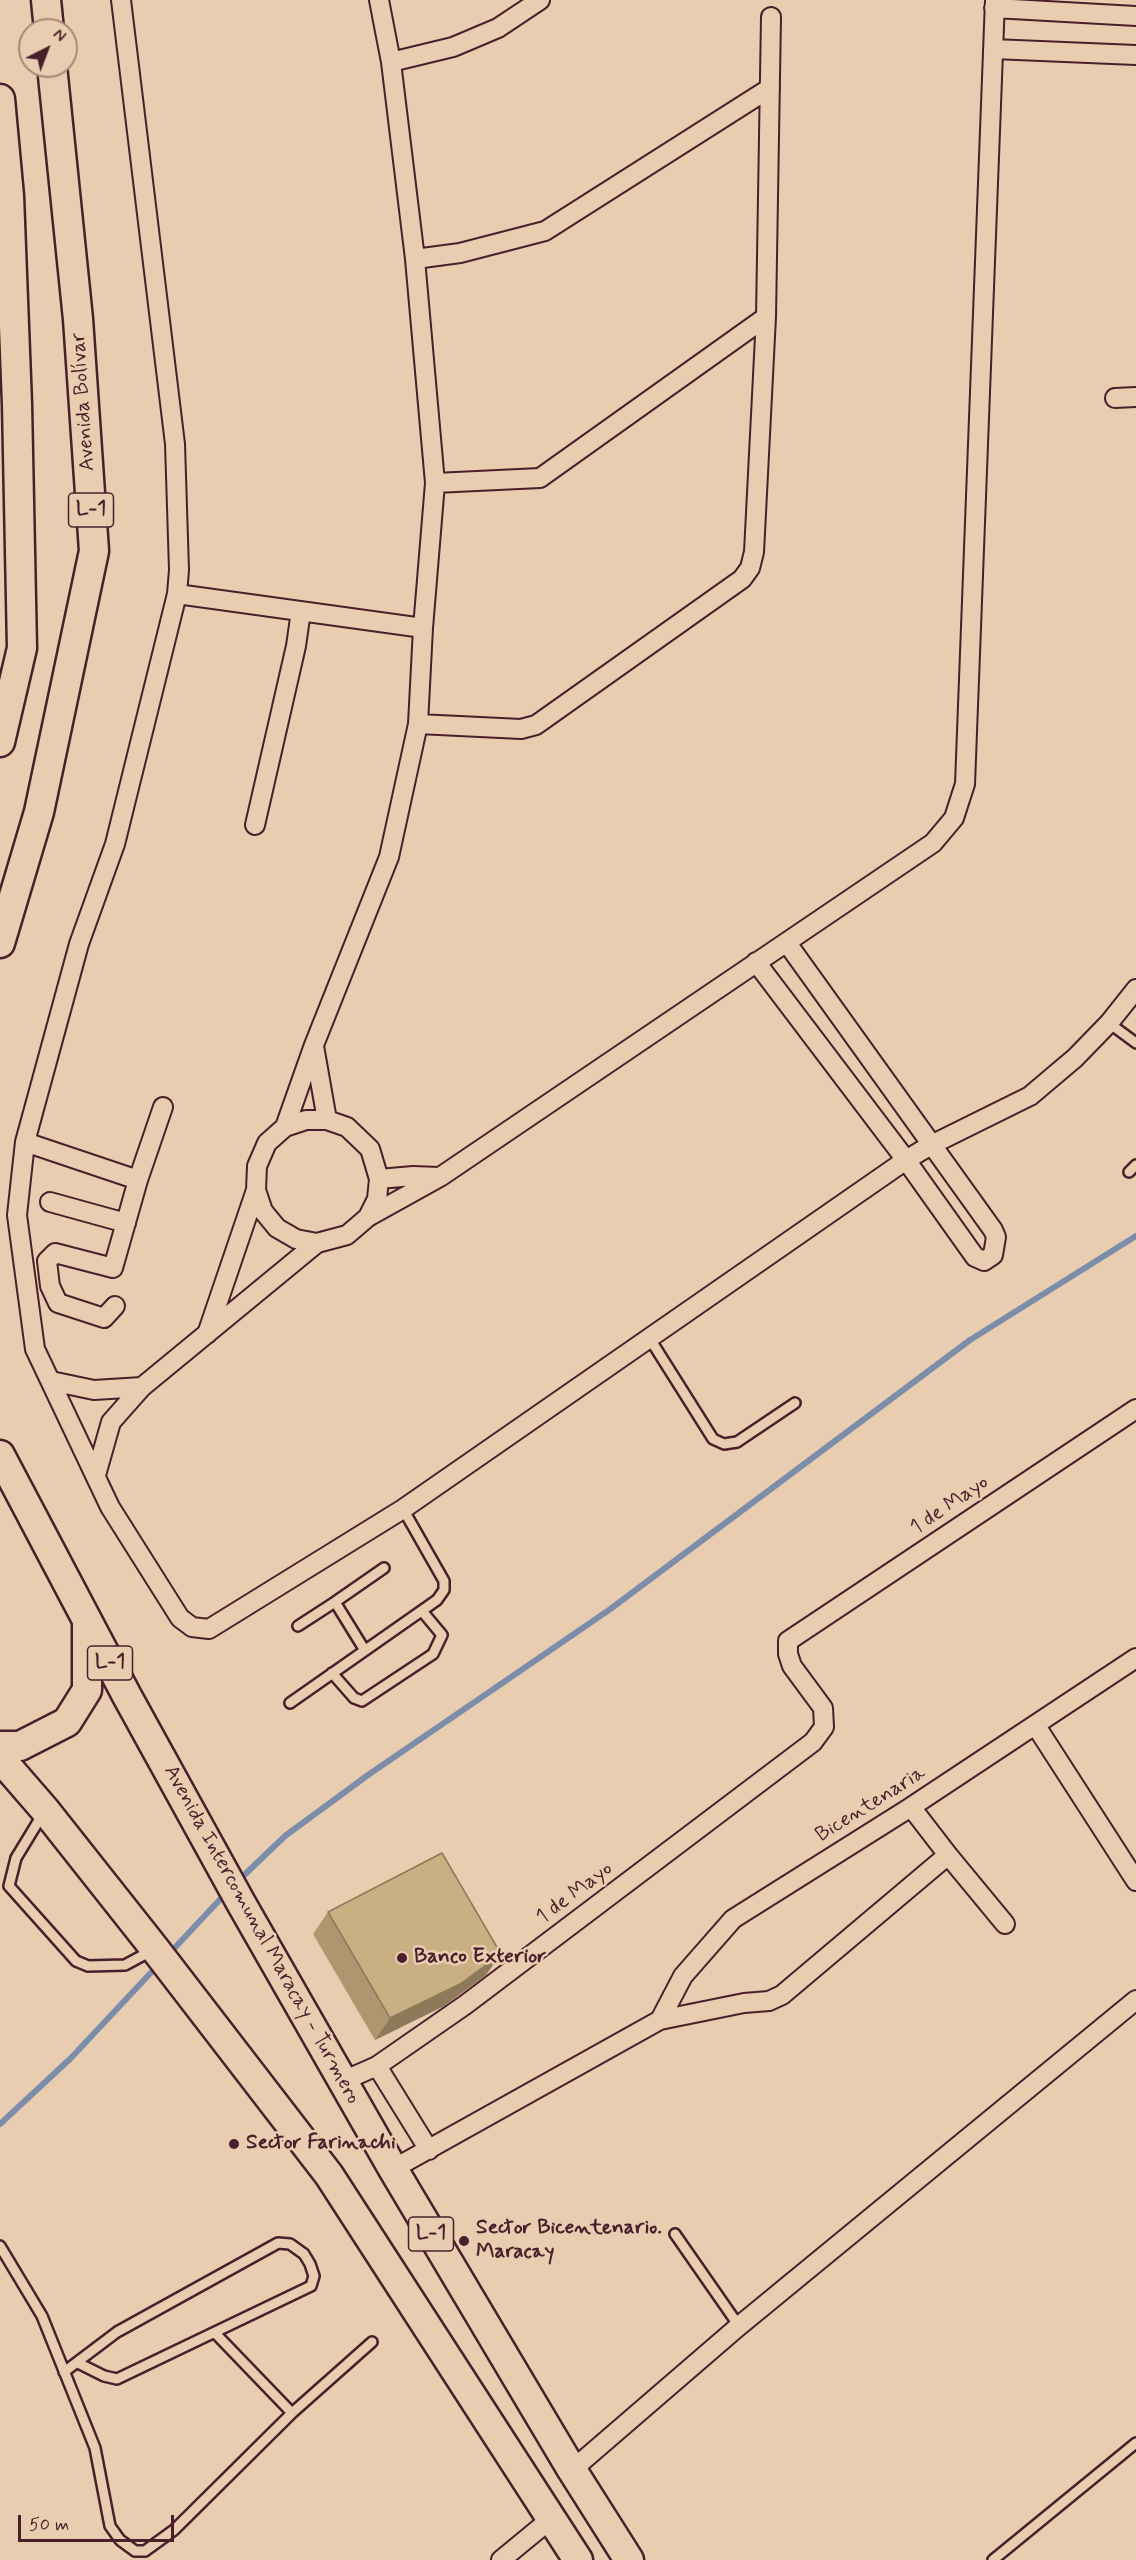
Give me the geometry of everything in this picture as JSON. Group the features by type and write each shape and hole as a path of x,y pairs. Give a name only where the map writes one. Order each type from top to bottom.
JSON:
{"main road":[{"path":"46,0 48,18"},
{"name":"Avenida Bolívar","path":"0,943 39,812 94,551 78,319 53,78"},
{"path":"0,99 17,404 22,648 0,742"},
{"name":"Avenida Intercomunal Maracay - Turmero","path":"0,1455 241,1904 393,2169 572,2470 629,2560"},
{"path":"0,1746 20,1746 67,1722 87,1690 87,1620"},
{"name":"L-1","path":"0,1758 45,1810 185,1987 329,2175 578,2560"}],"street":[{"path":"121,0 175,444 179,570 177,594 115,844 79,944 25,1142 17,1215 34,1349 110,1507 180,1618 192,1627 209,1629 403,1509 906,1160 931,1144 1029,1096 1074,1059 1109,1023 1136,990"},
{"path":"285,1127 314,1045 389,857 418,724 435,483 415,259 391,62 380,0"},
{"path":"391,62 453,47 498,28 540,0"},
{"path":"96,1474 111,1422 142,1387 317,1243 347,1235 368,1217 440,1177 933,843 954,818 965,784 995,4 1136,16"},
{"path":"418,724 521,729 536,725 742,579 750,568 754,552 766,317 771,17"},
{"path":"993,49 1136,55"},
{"path":"415,259 460,253 545,231 770,88"},
{"path":"435,483 540,478 766,317"},
{"path":"1115,398 1136,397"},
{"path":"177,594 423,628"},
{"path":"255,825 296,646 301,610"},
{"path":"756,962 906,1160 975,1257 984,1261 993,1255 996,1237 993,1230 787,943"},
{"path":"314,1045 327,1120"},
{"path":"115,1306 104,1318 58,1303 50,1286 47,1261 55,1253 113,1268 138,1180 163,1107"},
{"path":"317,1243 296,1239 277,1228 263,1211 256,1190 256,1166 267,1143 285,1127 306,1120 327,1120 347,1127 370,1149 379,1179 377,1199 368,1217"},
{"path":"25,1142 138,1180"},
{"path":"379,1179 413,1176 440,1177"},
{"path":"207,1334 256,1190"},
{"path":"50,1202 126,1223"},
{"path":"51,1381 94,1390 142,1387"},
{"name":"1 de Mayo","path":"343,2081 377,2066 465,2005 813,1742 824,1727 823,1708 792,1666 788,1654 788,1641 1136,1409"},
{"name":"Bicentenaria","path":"660,2020 683,1976 733,1919 911,1807 1136,1658"},
{"path":"1036,1726 1136,1881"},
{"path":"911,1807 1005,1924"},
{"path":"393,2169 660,2020 744,2003 769,2001 782,1995 948,1855"},
{"path":"572,2470 739,2326 1136,2000"},
{"path":"377,2066 429,2150"},
{"path":"501,2560 552,2518"}],"lane":[{"path":"1109,1023 1136,1043"},
{"path":"650,1339 713,1438 724,1444 737,1442 795,1403"},
{"path":"290,1703 437,1600 444,1590 444,1581 403,1509"},
{"path":"298,1626 384,1568"},
{"path":"335,1602 364,1649"},
{"path":"332,1673 354,1698 362,1701 433,1654 442,1635 422,1611"},
{"path":"45,1810 16,1858 9,1886 76,1961 88,1966 125,1965 157,1952"},
{"path":"675,2234 739,2326"},
{"path":"64,2372 117,2332 278,2242 290,2244 304,2254 314,2276 311,2286 117,2379 104,2376 78,2363"},
{"path":"0,2246 42,2316 95,2448 111,2526 120,2540 135,2551 145,2551 174,2530 292,2413 372,2342"},
{"path":"0,2267 8,2260"},
{"path":"215,2333 292,2413"},
{"path":"993,2560 1136,2443"}],"building":[{"name":"Banco Exterior","path":"442,1853 501,1954 460,1984 390,2018 328,1912"}],"waterway":[{"path":"238,1881 285,1836 368,1775 609,1610 970,1340 1136,1236"},
{"path":"168,1955 227,1892"},
{"path":"0,2124 71,2058 159,1964"}],"place":[{"name":"Banco Exterior","path":"402,1958"},
{"name":"Sector Farinachi","path":"234,2144"},
{"name":"Sector Bicentenario. Maracay","path":"464,2241"}]}
